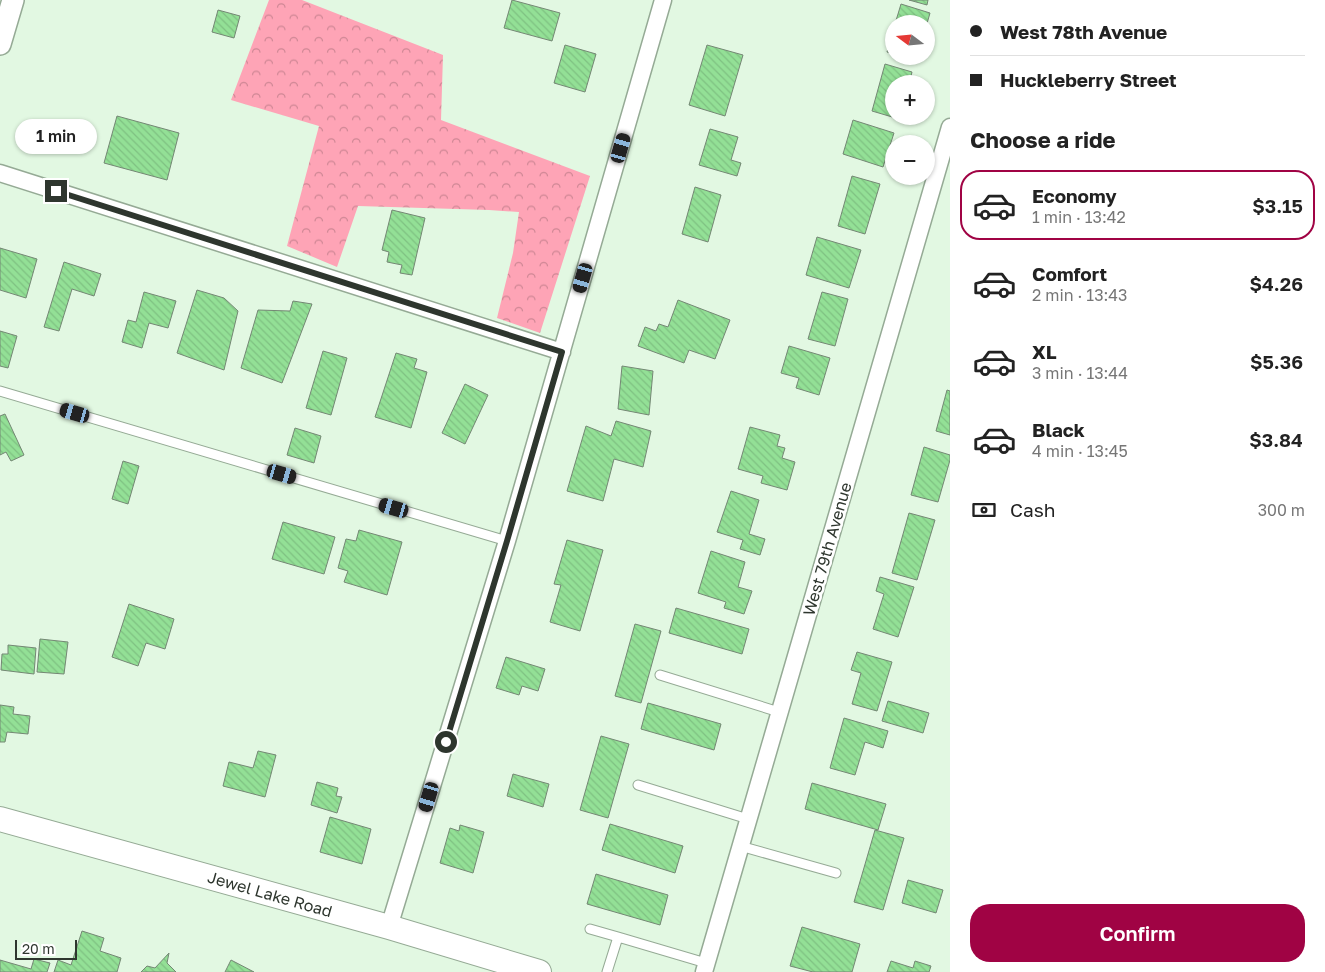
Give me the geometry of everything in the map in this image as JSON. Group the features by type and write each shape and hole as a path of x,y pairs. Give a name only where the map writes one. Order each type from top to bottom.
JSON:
{"main road":[{"name":"Jewel Lake Road","path":"0,819 389,927 539,972"}],"street":[{"path":"0,44 13,0"},
{"path":"389,927 507,541 663,0"},
{"name":"West 79th Avenue","path":"705,967 950,127"},
{"path":"0,173 562,352"}],"lane":[{"path":"0,391 507,541"},
{"path":"660,676 779,712"},
{"path":"638,786 748,819"},
{"path":"740,846 836,873"},
{"path":"590,929 705,967"},
{"path":"607,972 618,937"}],"green space":[{"path":"269,0 302,0 443,55 441,120 590,176 540,333 497,318 513,253 519,212 358,206 337,267 287,246 319,126 231,100"}],"building":[{"path":"512,0 560,13 552,41 504,28"},
{"path":"909,0 928,0 927,5"},
{"path":"901,4 930,13 929,15 898,15"},
{"path":"218,10 240,16 234,38 212,32"},
{"path":"565,45 596,54 585,92 554,83"},
{"path":"707,45 743,55 725,116 689,105"},
{"path":"885,64 912,72 911,75 885,75 885,115 872,111"},
{"path":"117,116 179,133 167,180 104,163"},
{"path":"853,120 894,133 893,135 885,135 885,161 883,167 843,154"},
{"path":"710,129 738,137 731,160 741,163 737,176 699,165"},
{"path":"852,176 880,184 865,234 838,226"},
{"path":"695,187 721,195 708,242 682,234"},
{"path":"392,210 425,218 412,275 400,273 402,265 387,262 389,252 382,250"},
{"path":"817,237 861,250 849,288 806,275"},
{"path":"0,248 37,259 26,298 0,290"},
{"path":"64,262 101,274 94,296 72,289 59,331 44,327"},
{"path":"197,290 224,298 238,311 224,370 177,353"},
{"path":"144,292 176,301 168,328 149,323 142,348 122,342 128,320 136,322"},
{"path":"822,292 848,299 835,346 808,339"},
{"path":"678,300 730,320 715,359 689,350 684,363 638,346 645,327 656,331 659,324 668,327"},
{"path":"293,301 312,304 282,383 241,368 258,310 290,311"},
{"path":"0,331 17,336 8,368 0,366"},
{"path":"789,346 830,358 819,395 796,388 799,378 781,373"},
{"path":"323,351 347,358 331,415 306,408"},
{"path":"396,353 417,359 414,368 427,372 411,428 375,417"},
{"path":"622,366 653,371 649,415 618,409"},
{"path":"465,384 488,395 465,444 442,433"},
{"path":"947,390 950,391 950,435 936,431"},
{"path":"5,414 24,455 11,461 6,452 0,455 0,416"},
{"path":"616,421 651,431 643,467 614,459 603,501 567,491 586,426 611,436"},
{"path":"750,427 780,435 777,446 785,448 782,458 795,462 787,490 761,483 763,476 738,469"},
{"path":"295,428 321,436 314,463 287,455"},
{"path":"924,447 950,455 938,502 911,495"},
{"path":"123,461 139,466 128,504 112,499"},
{"path":"731,491 759,500 749,534 765,539 760,555 740,549 743,540 717,532"},
{"path":"909,513 935,520 917,580 892,573"},
{"path":"283,522 335,537 324,574 272,559"},
{"path":"359,530 402,542 387,595 344,582 348,571 338,568 346,539 356,541"},
{"path":"567,540 603,550 580,631 550,622 561,585 554,584"},
{"path":"711,551 745,562 738,587 752,591 744,614 724,608 726,602 698,593"},
{"path":"880,577 914,587 898,637 873,629 884,594 876,591"},
{"path":"129,604 174,619 165,649 146,643 138,666 112,657"},
{"path":"676,608 749,629 742,654 669,633"},
{"path":"635,624 661,631 641,703 615,696"},
{"path":"40,639 68,642 64,674 37,672"},
{"path":"8,645 36,648 34,674 1,670 2,654 8,654"},
{"path":"857,652 892,662 877,711 852,704 861,673 851,670"},
{"path":"506,657 545,669 538,691 522,686 519,695 496,688"},
{"path":"888,701 929,713 923,733 882,721"},
{"path":"648,703 721,724 714,750 641,729"},
{"path":"0,705 14,707 13,714 30,716 28,734 7,732 5,742 0,742"},
{"path":"844,718 888,731 883,748 865,742 855,775 830,768"},
{"path":"601,736 629,744 608,818 580,810"},
{"path":"258,751 276,755 265,797 223,786 229,762 253,768"},
{"path":"513,774 549,784 543,807 507,796"},
{"path":"317,782 338,788 336,796 342,797 337,813 311,805"},
{"path":"812,783 886,804 878,830 805,809"},
{"path":"330,817 371,829 362,864 320,852"},
{"path":"610,824 683,846 675,873 602,850"},
{"path":"460,825 484,832 473,873 440,863 450,828 459,831"},
{"path":"875,830 904,838 883,910 854,902"},
{"path":"596,874 668,895 660,925 587,904"},
{"path":"908,880 943,890 936,913 902,903"},
{"path":"802,927 860,944 852,972 813,972 790,966"},
{"path":"82,931 104,938 100,951 121,958 117,972 54,972 58,960 71,965"},
{"path":"169,953 167,963 176,972 141,972 147,966 155,968"},
{"path":"34,959 50,963 47,972 0,972 0,960 31,969"},
{"path":"231,960 254,972 225,972"},
{"path":"891,961 913,968 915,961 931,966 929,972 887,972"}],"route":[{"path":"56,191 562,352 446,742"}]}
